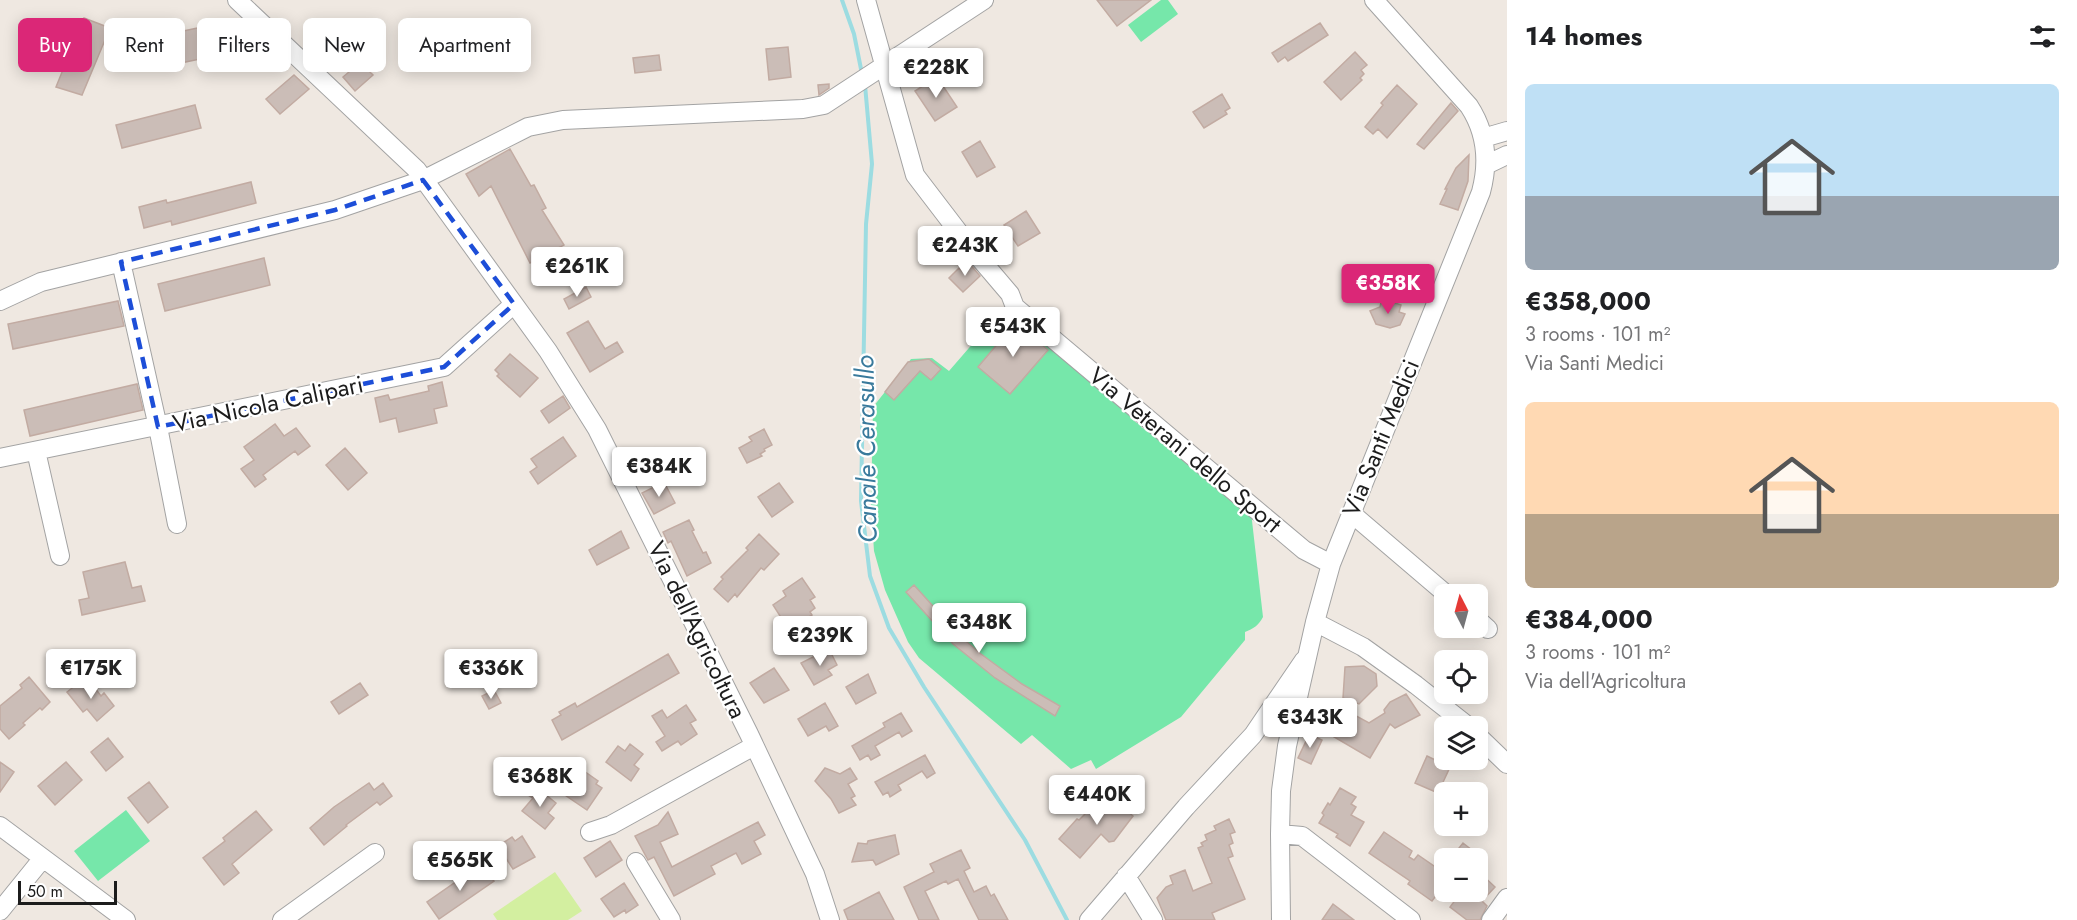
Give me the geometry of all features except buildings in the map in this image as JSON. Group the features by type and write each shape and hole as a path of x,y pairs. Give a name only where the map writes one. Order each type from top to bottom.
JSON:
{"street":[{"name":"Via dell'Agricoltura","path":"237,0 417,170 548,351 597,429 754,746 815,874 826,918"},
{"name":"Via Veterani dello Sport","path":"866,0 915,175 970,247 1010,294 1015,307 1296,544 1331,564"},
{"path":"0,301 40,282 335,210 423,180 528,127 563,120 803,110 824,105 984,0"},
{"name":"Via Santi Medici","path":"1281,920 1281,791 1287,747 1315,622 1331,564 1481,192 1501,156 1483,138 1477,119 1469,106 1374,0"},
{"path":"1483,138 1507,131"},
{"path":"121,262 177,524"},
{"name":"Via Nicola Calipari","path":"0,458 444,367 514,304"},
{"path":"36,451 60,556"},
{"path":"1351,513 1434,584"},
{"path":"1315,622 1363,647 1455,716"},
{"path":"1094,914 1253,735 1308,654"},
{"path":"1253,735 1276,718 1296,711 1290,704 1283,702 1273,704"},
{"path":"1253,735 1270,730 1279,736 1287,747"},
{"path":"590,832 611,825 754,746"},
{"path":"1488,746 1507,764"},
{"path":"0,826 126,920"},
{"path":"1280,834 1302,836 1412,920"},
{"path":"282,920 375,853"},
{"path":"0,911 43,858"},
{"path":"636,862 671,920"},
{"path":"1126,876 1153,920"},
{"path":"1491,920 1507,898"}],"highlighted area":[{"path":"423,180 514,304 444,367 158,427 121,262 335,210"}],"green space":[{"path":"1161,0 1168,0 1178,14 1141,42 1128,25"},
{"path":"1001,311 1011,320 1014,317 1131,414 1130,418 1137,423 1141,422 1141,427 1150,430 1251,512 1263,617 1256,626 1245,632 1245,640 1181,717 1096,769 1091,760 1071,769 1032,735 1021,744 919,658 908,642 885,590 874,551 871,506 873,407 911,359 932,358 949,371"},
{"path":"126,810 150,841 98,881 74,851"},
{"path":"555,872 582,911 568,920 497,920 493,914"}],"waterway":[{"name":"Canale Cerasullo","path":"842,0 854,34 862,74"},
{"name":"Canale Cerasullo","path":"865,85 872,164 866,224 861,501 870,576 889,628 924,687 1025,840 1067,920"}]}
